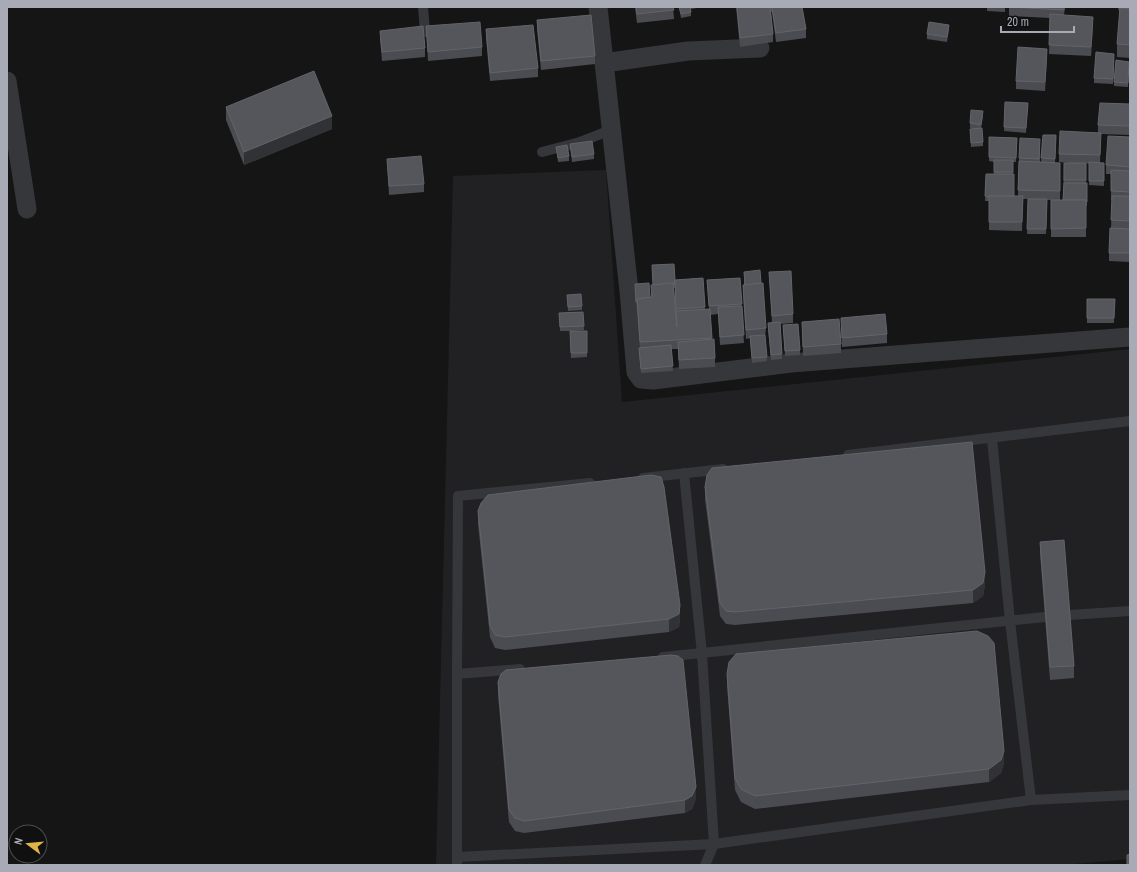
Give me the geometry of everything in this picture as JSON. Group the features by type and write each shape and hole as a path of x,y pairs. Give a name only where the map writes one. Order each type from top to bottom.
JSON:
{"street":[{"path":"598,7 629,291 636,372 641,379 653,380 791,363 1130,337"},
{"path":"604,63 688,51 760,48"},
{"path":"7,81 27,209"}],"lane":[{"path":"423,7 425,32"},
{"path":"542,152 580,142 611,130"},
{"path":"842,456 1130,421"},
{"path":"992,438 1010,621 1031,800"},
{"path":"629,479 731,468"},
{"path":"684,473 702,654 714,844 705,865"},
{"path":"598,482 458,496 457,861 714,844 1031,800 1130,796"},
{"path":"1069,615 1130,611"},
{"path":"655,658 1045,618"},
{"path":"457,674 528,668"}],"shaded area":[{"path":"606,170 622,402 1130,349 1130,859 1062,865 436,865 453,176"}],"building":[{"path":"636,7 673,7 674,10 637,14"},
{"path":"679,7 690,7 691,12 681,14"},
{"path":"737,7 770,7 773,34 740,38"},
{"path":"772,7 802,7 806,29 776,33"},
{"path":"1009,7 1064,7 1064,10"},
{"path":"1119,7 1130,7 1130,9 1120,8 1119,10"},
{"path":"1120,8 1130,9 1130,45 1117,44"},
{"path":"1050,14 1093,17 1091,47 1049,45"},
{"path":"591,15 595,56 541,61 537,20"},
{"path":"480,22 482,47 428,52 426,26"},
{"path":"929,22 949,25 947,37 927,34"},
{"path":"533,25 538,68 490,73 486,29"},
{"path":"423,26 425,48 382,52 380,31"},
{"path":"1018,47 1047,49 1045,82 1016,81"},
{"path":"1096,52 1114,54 1113,79 1094,78"},
{"path":"1116,60 1129,62 1128,83 1114,82"},
{"path":"314,71 332,116 244,152 226,107"},
{"path":"1005,102 1028,103 1026,128 1004,127"},
{"path":"1100,103 1130,104 1130,126 1098,125"},
{"path":"971,110 983,111 981,125 970,123"},
{"path":"982,128 983,142 971,143 970,129"},
{"path":"1060,131 1101,133 1100,155 1059,154"},
{"path":"1043,135 1056,135 1055,159 1041,158"},
{"path":"1108,136 1130,137 1130,167 1106,165"},
{"path":"989,137 1017,138 1016,158 989,157"},
{"path":"1020,138 1040,139 1039,159 1019,158"},
{"path":"592,141 594,154 572,157 570,144"},
{"path":"567,145 569,156 558,158 556,147"},
{"path":"421,156 424,184 389,186 387,159"},
{"path":"994,160 1013,160 1013,172 994,172"},
{"path":"1019,161 1060,163 1060,191 1018,190"},
{"path":"1089,162 1104,163 1104,181 1089,181"},
{"path":"1064,163 1086,163 1086,180 1064,180"},
{"path":"1111,170 1130,171 1130,192 1111,191"},
{"path":"986,174 1014,174 1014,196 985,196"},
{"path":"1064,183 1087,183 1087,202 1086,200 1063,200"},
{"path":"989,196 1023,196 1022,222 989,222"},
{"path":"1112,196 1130,196 1130,221 1111,220"},
{"path":"1028,199 1047,199 1046,229 1027,229"},
{"path":"1051,200 1086,200 1086,228 1051,229"},
{"path":"1110,228 1130,229 1130,253 1109,253"},
{"path":"674,264 675,284 653,285 652,265"},
{"path":"760,270 761,283 745,285 744,272"},
{"path":"791,271 793,314 772,316 769,272"},
{"path":"703,278 705,307 676,309 675,280"},
{"path":"740,278 742,304 709,306 707,280"},
{"path":"649,283 650,298 637,299 636,302 635,284"},
{"path":"673,283 677,327 676,311 710,309 712,338 640,342 637,299 652,297 651,285"},
{"path":"763,283 766,328 746,330 743,285"},
{"path":"581,294 582,306 568,307 567,295"},
{"path":"1087,299 1115,299 1114,318 1087,318"},
{"path":"742,306 744,335 720,337 718,307"},
{"path":"583,312 584,326 560,327 559,313"},
{"path":"885,314 887,334 842,338 841,318"},
{"path":"839,319 841,344 803,347 802,322"},
{"path":"780,322 782,354 771,355 768,323"},
{"path":"798,324 800,350 785,351 783,325"},
{"path":"570,331 587,331 587,353 571,353"},
{"path":"765,335 767,357 752,358 750,336"},
{"path":"714,339 715,358 679,360 678,342"},
{"path":"671,345 673,366 641,369 639,348"},
{"path":"972,442 985,572 983,583 973,590 735,612 726,611 720,603 705,487 707,475 712,468"},
{"path":"651,475 661,477 664,487 680,605 679,614 669,619 505,637 495,635 490,625 478,511 481,503 488,495"},
{"path":"1064,540 1074,666 1050,667 1040,542"},
{"path":"977,631 988,636 994,643 1004,751 1001,760 989,769 755,796 741,789 735,778 727,674 729,662 736,654"},
{"path":"671,655 678,656 683,660 696,787 692,796 685,800 524,821 515,818 509,810 498,682 501,674 506,670"},
{"path":"1130,854 1130,865 1127,865 1127,855"}]}
